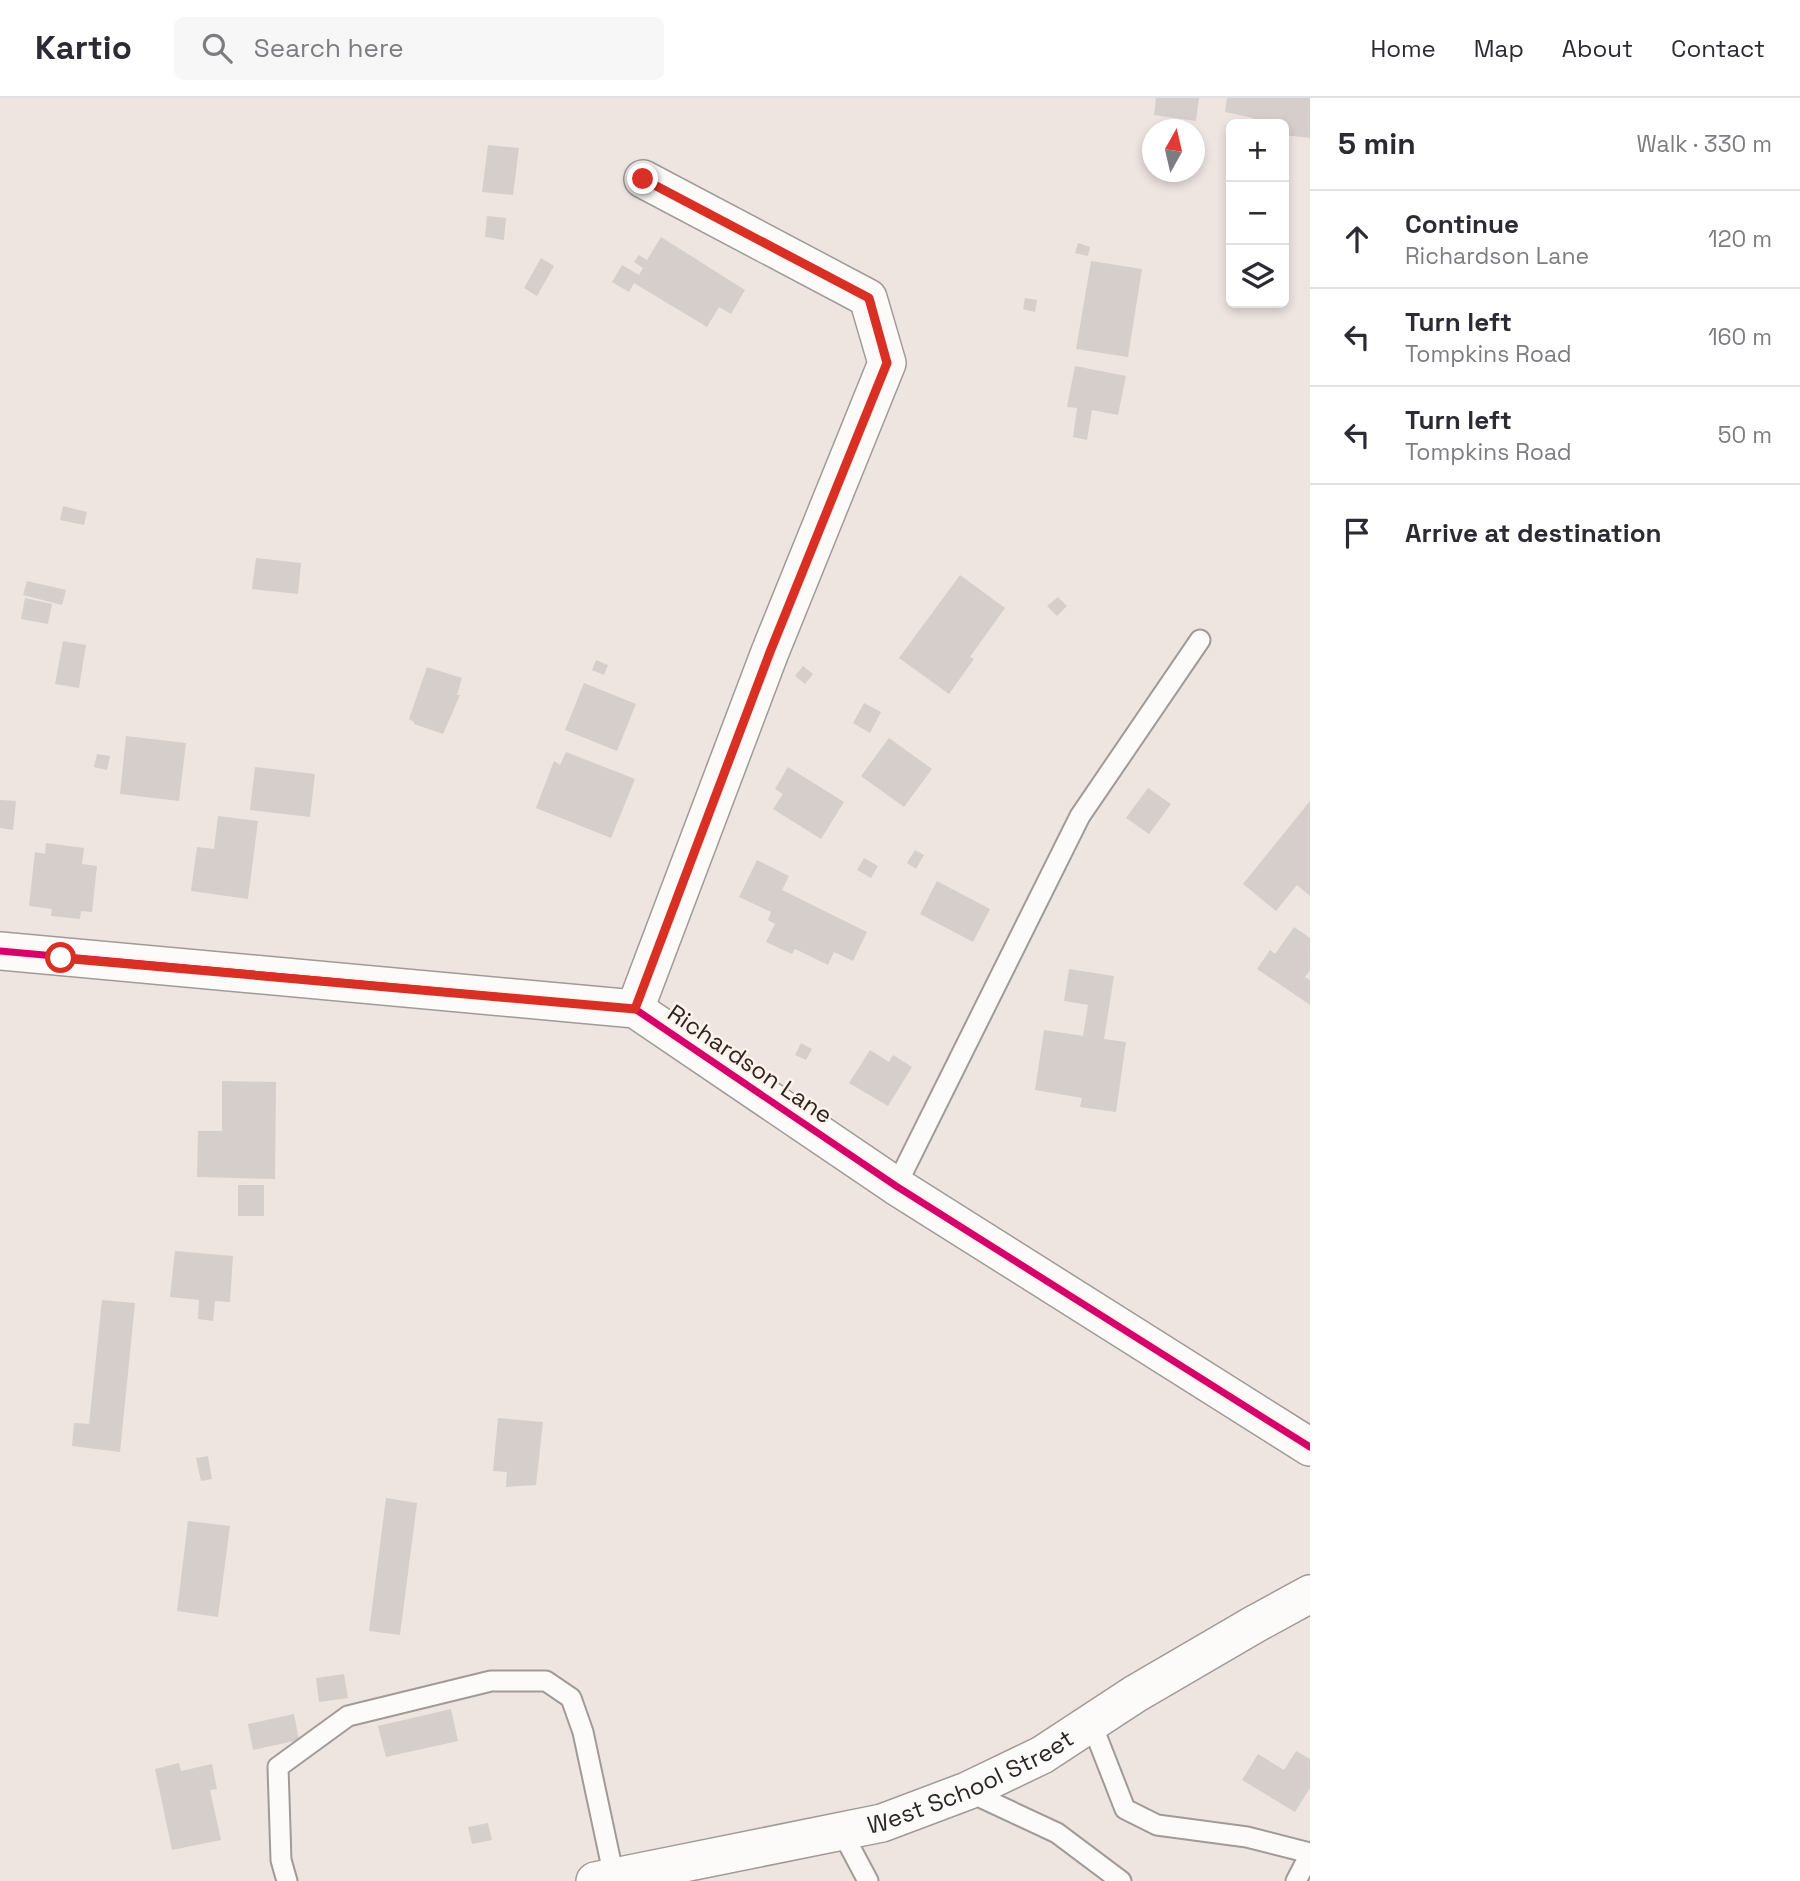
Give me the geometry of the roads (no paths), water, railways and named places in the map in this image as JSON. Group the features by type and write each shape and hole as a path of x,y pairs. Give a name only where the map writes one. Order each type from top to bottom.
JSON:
{"street":[{"path":"635,1009 770,652 887,363 869,298 643,179"},
{"name":"Richardson Lane","path":"0,951 635,1009 896,1186 1310,1447"},
{"name":"West School Street","path":"627,1877 882,1823 967,1791 1042,1755 1255,1623 1310,1594"}],"lane":[{"path":"896,1186 1080,816 1200,640"},
{"path":"287,1881 281,1860 278,1768 348,1716 491,1681 546,1681 571,1698 627,1877"},
{"path":"1091,1723 1125,1809 1157,1825 1247,1837 1310,1854 1296,1881"},
{"path":"967,1791 1057,1833 1121,1881"},
{"path":"842,1832 868,1881"}]}
